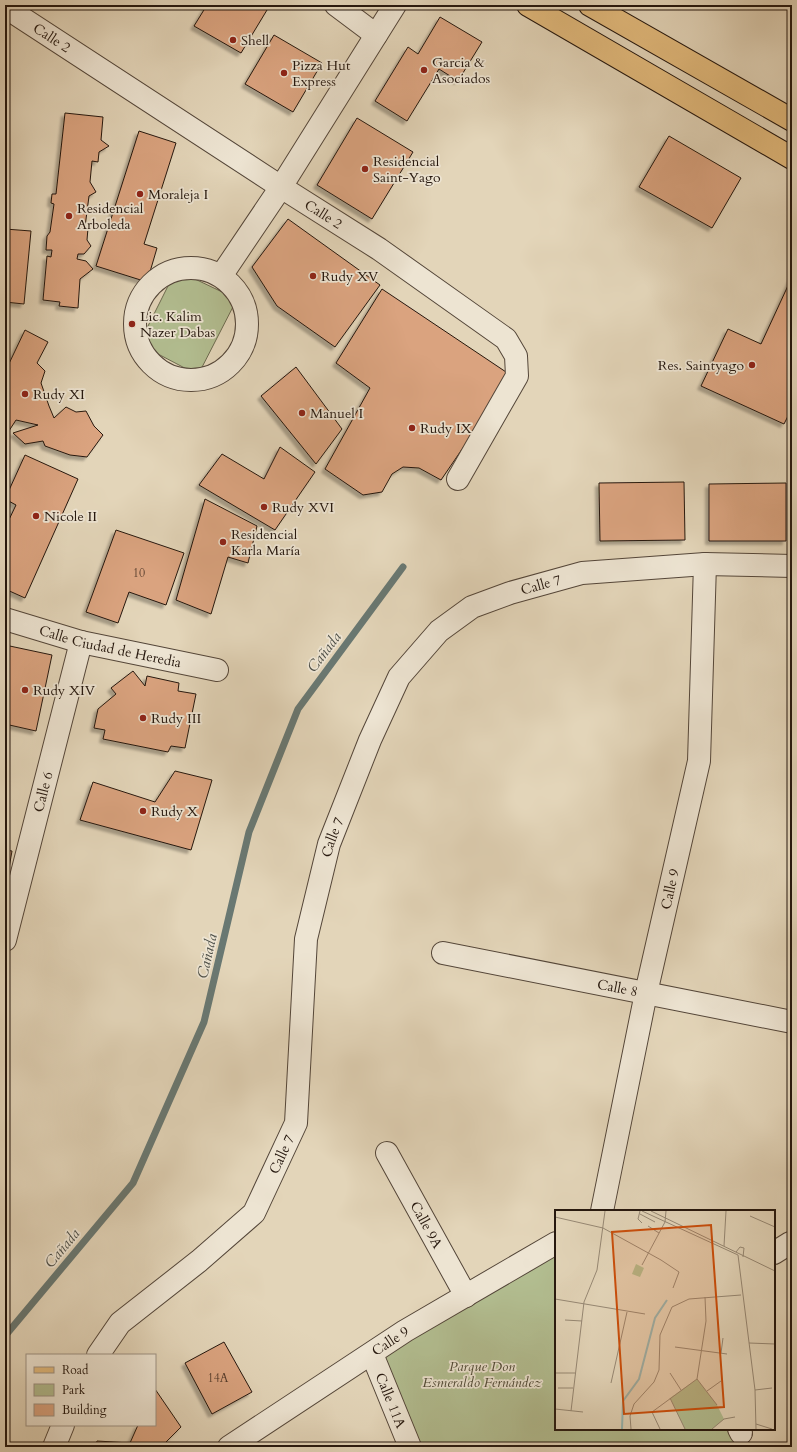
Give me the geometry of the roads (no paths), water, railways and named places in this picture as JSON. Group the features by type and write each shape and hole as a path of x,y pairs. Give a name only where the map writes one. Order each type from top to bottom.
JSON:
{"main road":[{"path":"528,5 792,158"},
{"path":"590,5 792,120"}],"street":[{"path":"336,5 376,36"},
{"path":"221,276 281,187 395,5"},
{"name":"Calle 2","path":"5,7 379,249 506,339 516,356 517,376 458,479"},
{"path":"194,267 204,269 221,276 235,289 245,306 248,325 244,344 234,361 219,373 201,380 183,380 166,375 150,364 140,349 134,332 135,314 141,296 152,282 167,272 194,267"},
{"name":"Calle 7","path":"99,1354 120,1323 199,1261 254,1213 296,1123 306,939 329,844 370,740 400,677 439,631 472,607 510,593 582,573 705,564 792,566"},
{"name":"Calle 9","path":"602,1210 646,993 698,761 705,564"},
{"name":"Calle Ciudad de Heredia","path":"5,619 81,642 217,670"},
{"name":"Calle 6","path":"5,940 81,642"},
{"name":"Calle 8","path":"443,953 792,1022"},
{"name":"Calle 9A","path":"387,1153 466,1296"},
{"name":"Calle 9","path":"229,1447 405,1331 555,1244"},
{"name":"Calle 11A","path":"372,1354 410,1447"},
{"path":"54,1447 63,1426"}],"waterway":[{"name":"Cañada","path":"5,1336 133,1183 204,1022 249,832 298,709 403,567"}],"place":[{"name":"Shell","path":"233,40"},
{"name":"Garcia & Asociados","path":"424,70"},
{"name":"Pizza Hut Express","path":"284,73"},
{"name":"Residencial Saint-Yago","path":"365,169"},
{"name":"Moraleja I","path":"140,194"},
{"name":"Residencial Arboleda","path":"69,216"},
{"name":"Rudy XV","path":"313,276"},
{"name":"Lic. Kalim Nazer Dabas","path":"132,324"},
{"name":"Res. Saintyago","path":"752,365"},
{"name":"Rudy XI","path":"25,394"},
{"name":"Manuel I","path":"302,413"},
{"name":"Rudy IX","path":"412,428"},
{"name":"Rudy XVI","path":"264,507"},
{"name":"Nicole II","path":"36,516"},
{"name":"Residencial Karla María","path":"223,542"},
{"name":"Rudy XIV","path":"25,690"},
{"name":"Rudy III","path":"143,718"},
{"name":"Rudy X","path":"143,811"}],"park label":[{"name":"Parque Don Esmeraldo Fernández","path":"482,1374"}]}
